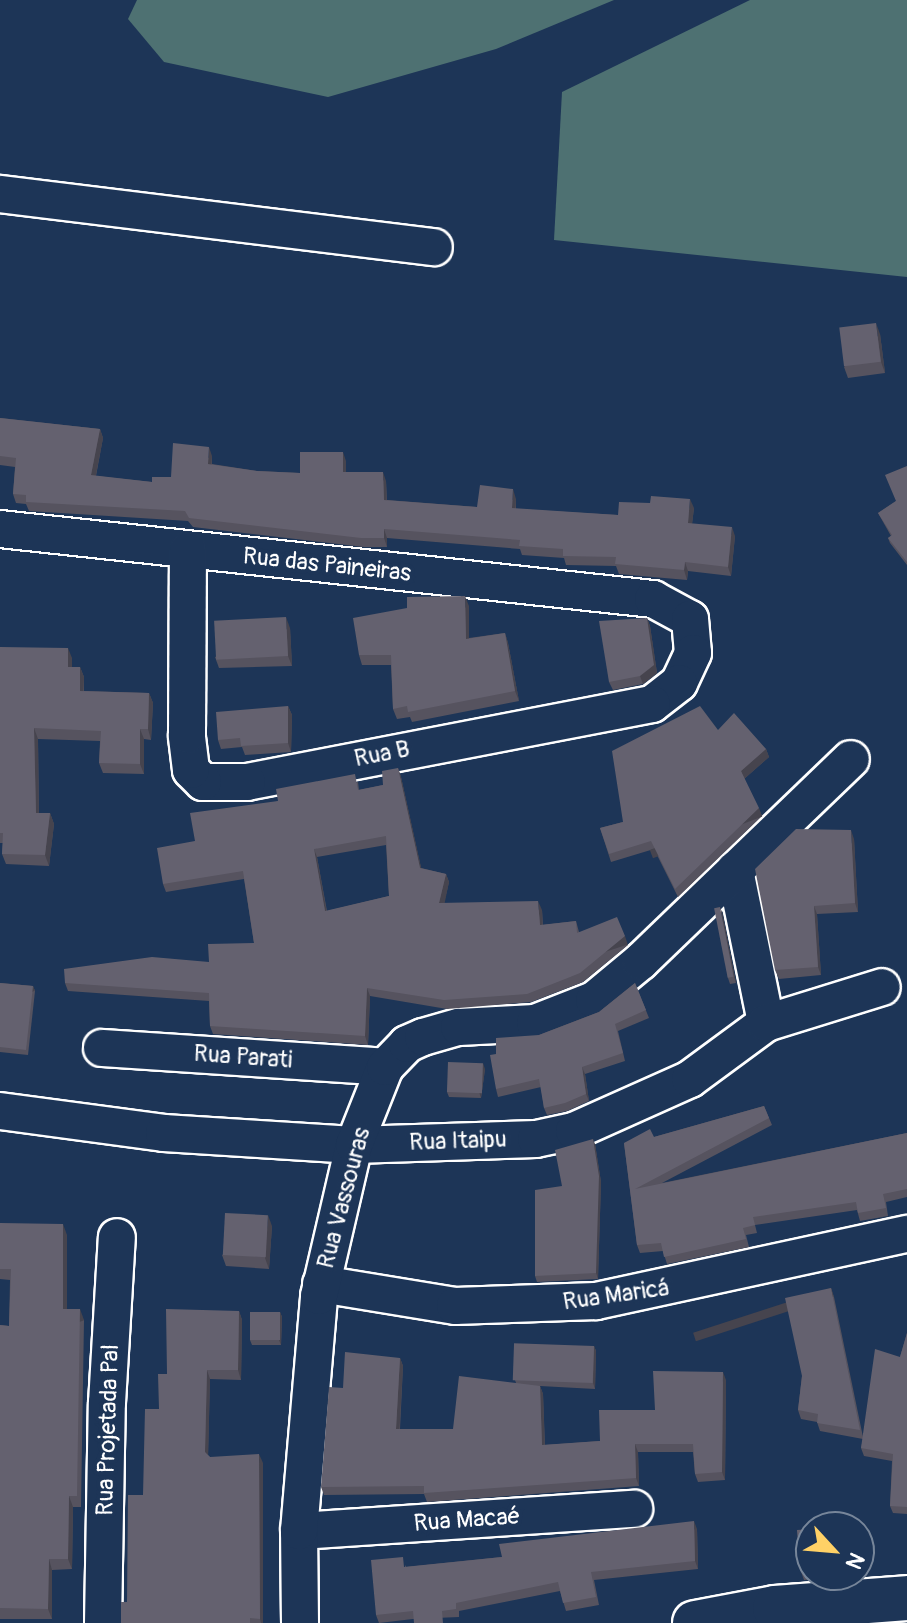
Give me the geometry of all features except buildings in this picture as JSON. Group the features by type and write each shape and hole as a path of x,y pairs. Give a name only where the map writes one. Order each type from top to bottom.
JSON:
{"main road":[{"path":"695,1623 775,1608 907,1598"}],"street":[{"path":"0,194 434,247"},
{"name":"Rua das Paineiras","path":"0,529 653,599"},
{"name":"Rua B","path":"188,550 187,735 191,770 203,782 247,782 652,704 679,683 693,653 695,633 690,619 653,599"},
{"name":"Rua Vassouras","path":"300,1623 299,1531 321,1284 354,1145 385,1067 407,1044 423,1037 459,1027 535,1023 594,1000 851,759"},
{"path":"735,870 766,1023"},
{"name":"Rua Itaipu","path":"0,1111 164,1133 354,1145 536,1139 574,1131 690,1079 766,1023 882,987"},
{"name":"Rua Parati","path":"102,1048 385,1067"},
{"name":"Rua Maricá","path":"321,1284 455,1306 596,1301 907,1234"},
{"name":"Rua Projetada Pal","path":"103,1623 107,1403 117,1237"},
{"name":"Rua Macaé","path":"299,1531 634,1509"}],"green space":[{"path":"137,0 614,0 496,49 328,97 164,62 128,19"},
{"path":"750,0 907,0 907,277 554,240 562,92"}]}
